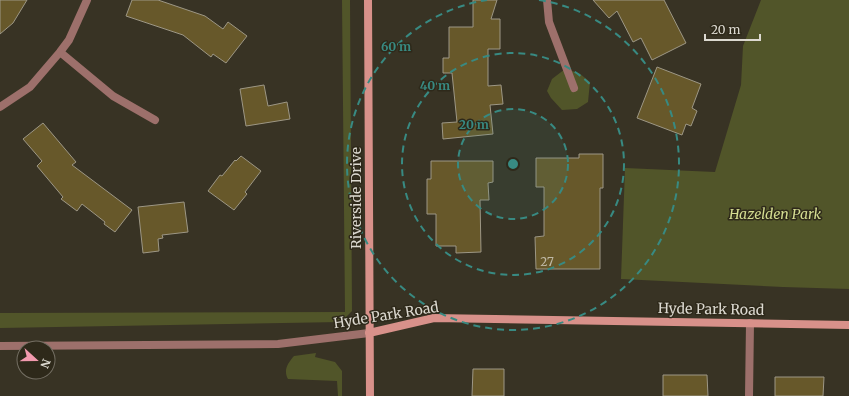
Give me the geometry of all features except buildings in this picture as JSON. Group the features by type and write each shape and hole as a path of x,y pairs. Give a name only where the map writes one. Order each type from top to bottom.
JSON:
{"main road":[{"name":"Riverside Drive","path":"368,0 370,396"},
{"name":"Hyde Park Road","path":"369,333 434,318 849,324"}],"street":[{"path":"0,107 30,87 60,52 69,40 87,0"},
{"path":"547,0 549,22 574,88"},
{"path":"60,52 113,96 155,120"},
{"path":"749,396 750,323"},
{"name":"Hyde Park Road","path":"0,346 278,344 369,333"}],"green space":[{"path":"342,0 350,0 352,311 341,322 0,328 0,313 345,312"},
{"name":"Hazelden Park","path":"761,0 849,0 849,289 621,279 625,168 715,172 741,85 743,46"},
{"path":"565,69 579,73 590,82 588,102 577,109 562,110 547,91 552,79"},
{"path":"316,353 315,357 335,362 342,371 342,396 338,396 337,381 288,379 286,370 288,364 294,356"}]}
